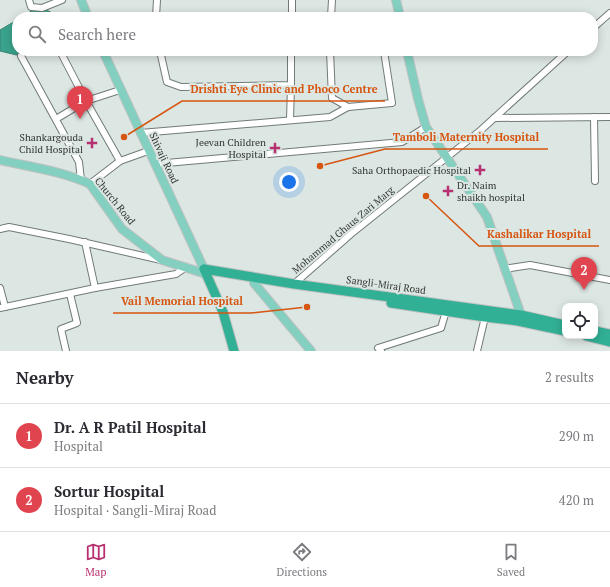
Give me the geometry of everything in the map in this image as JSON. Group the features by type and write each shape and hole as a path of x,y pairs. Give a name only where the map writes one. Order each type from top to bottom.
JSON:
{"highway":[{"name":"Sangli-Miraj Road","path":"205,271 562,325"},
{"name":"Sangli-Miraj Road","path":"205,271 254,283 485,317 519,318 562,330"},
{"path":"205,271 223,312 234,351"},
{"path":"598,332 610,334"},
{"path":"598,339 610,342"}],"main road":[{"path":"81,0 86,12"},
{"path":"396,0 399,12"},
{"name":"Shivaji Road","path":"105,56 205,271"},
{"path":"408,56 426,127 487,216 519,318"},
{"name":"Church Road","path":"0,160 82,180 90,184 122,229 162,260 205,271"},
{"path":"254,283 311,351"}],"street":[{"path":"29,0 32,7 42,8 62,0"},
{"path":"156,12 157,0"},
{"path":"292,0 292,12"},
{"path":"331,12 332,0"},
{"path":"598,24 610,13"},
{"path":"21,56 78,162 82,180"},
{"path":"63,56 120,161"},
{"path":"161,56 166,82 181,87 291,85"},
{"path":"290,120 291,56"},
{"path":"330,56 332,98 348,107"},
{"path":"140,133 330,117 348,107 392,103 385,56"},
{"name":"Mohammad Ghaus Zari Marg","path":"294,284 351,234 494,118 562,56"},
{"path":"56,119 86,101 120,90"},
{"path":"594,117 595,181"},
{"path":"494,118 610,117"},
{"path":"155,164 402,142 426,127"},
{"path":"90,184 120,161 148,150"},
{"path":"0,229 9,227 85,242 162,260"},
{"path":"85,242 95,288"},
{"path":"504,269 530,265 610,280"},
{"path":"0,288 2,307 95,288 176,274 186,267"},
{"path":"66,351 61,329 77,323 70,294"},
{"path":"381,351 378,348 441,328 446,311"},
{"path":"477,351 485,317"}],"shaded area":[{"path":"37,8 50,12 30,12"},
{"path":"12,23 12,54 0,51 0,30"}],"place":[{"name":"Dr. A R Patil Hospital","path":"80,119"},
{"name":"Drishti Eye Clinic and Phoco Centre","path":"124,137"},
{"name":"Shankargouda Child Hospital","path":"92,143"},
{"name":"Jeevan Children Hospital","path":"275,148"},
{"name":"Tamboli Maternity Hospital","path":"320,166"},
{"name":"Saha Orthopaedic Hospital","path":"480,170"},
{"name":"Dr. Naim shaikh hospital","path":"448,191"},
{"name":"Kashalikar Hospital","path":"426,196"},
{"name":"Sortur Hospital","path":"584,290"},
{"name":"Vail Memorial Hospital","path":"307,307"}]}
